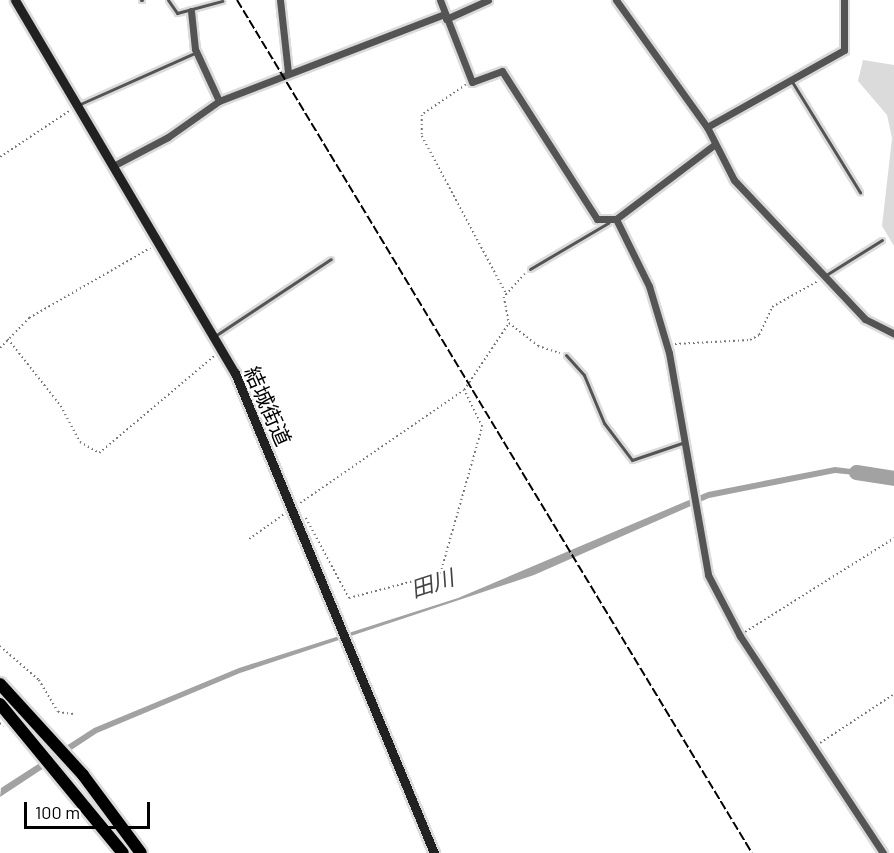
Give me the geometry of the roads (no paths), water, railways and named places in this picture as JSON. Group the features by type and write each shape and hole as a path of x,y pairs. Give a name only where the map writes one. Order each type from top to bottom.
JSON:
{"highway":[{"path":"0,684 84,775 141,853"},
{"path":"0,704 69,782 123,853"}],"street":[{"name":"結城街道","path":"15,0 222,351 294,507 434,853"},
{"path":"280,0 288,73"},
{"path":"440,0 472,82 502,71 585,204 597,219 608,223 616,219 715,144"},
{"path":"113,166 168,137 219,101 288,73 354,52 488,0"},
{"path":"616,0 707,128 734,180 865,319 894,334"},
{"path":"707,128 844,50 844,0"},
{"path":"191,11 197,53 219,101"},
{"path":"616,219 648,286 666,343 686,442 694,520 708,575 740,636 883,853"}],"lane":[{"path":"168,0 177,14 222,1"},
{"path":"77,105 197,53"},
{"path":"791,80 860,192"},
{"path":"530,270 608,223"},
{"path":"826,275 882,240"},
{"path":"214,337 331,259"},
{"path":"566,355 584,375 604,423 632,460 686,442"}],"waterway":[{"name":"田川","path":"856,472 894,478"}],"railway":[{"path":"237,0 752,853"}]}
